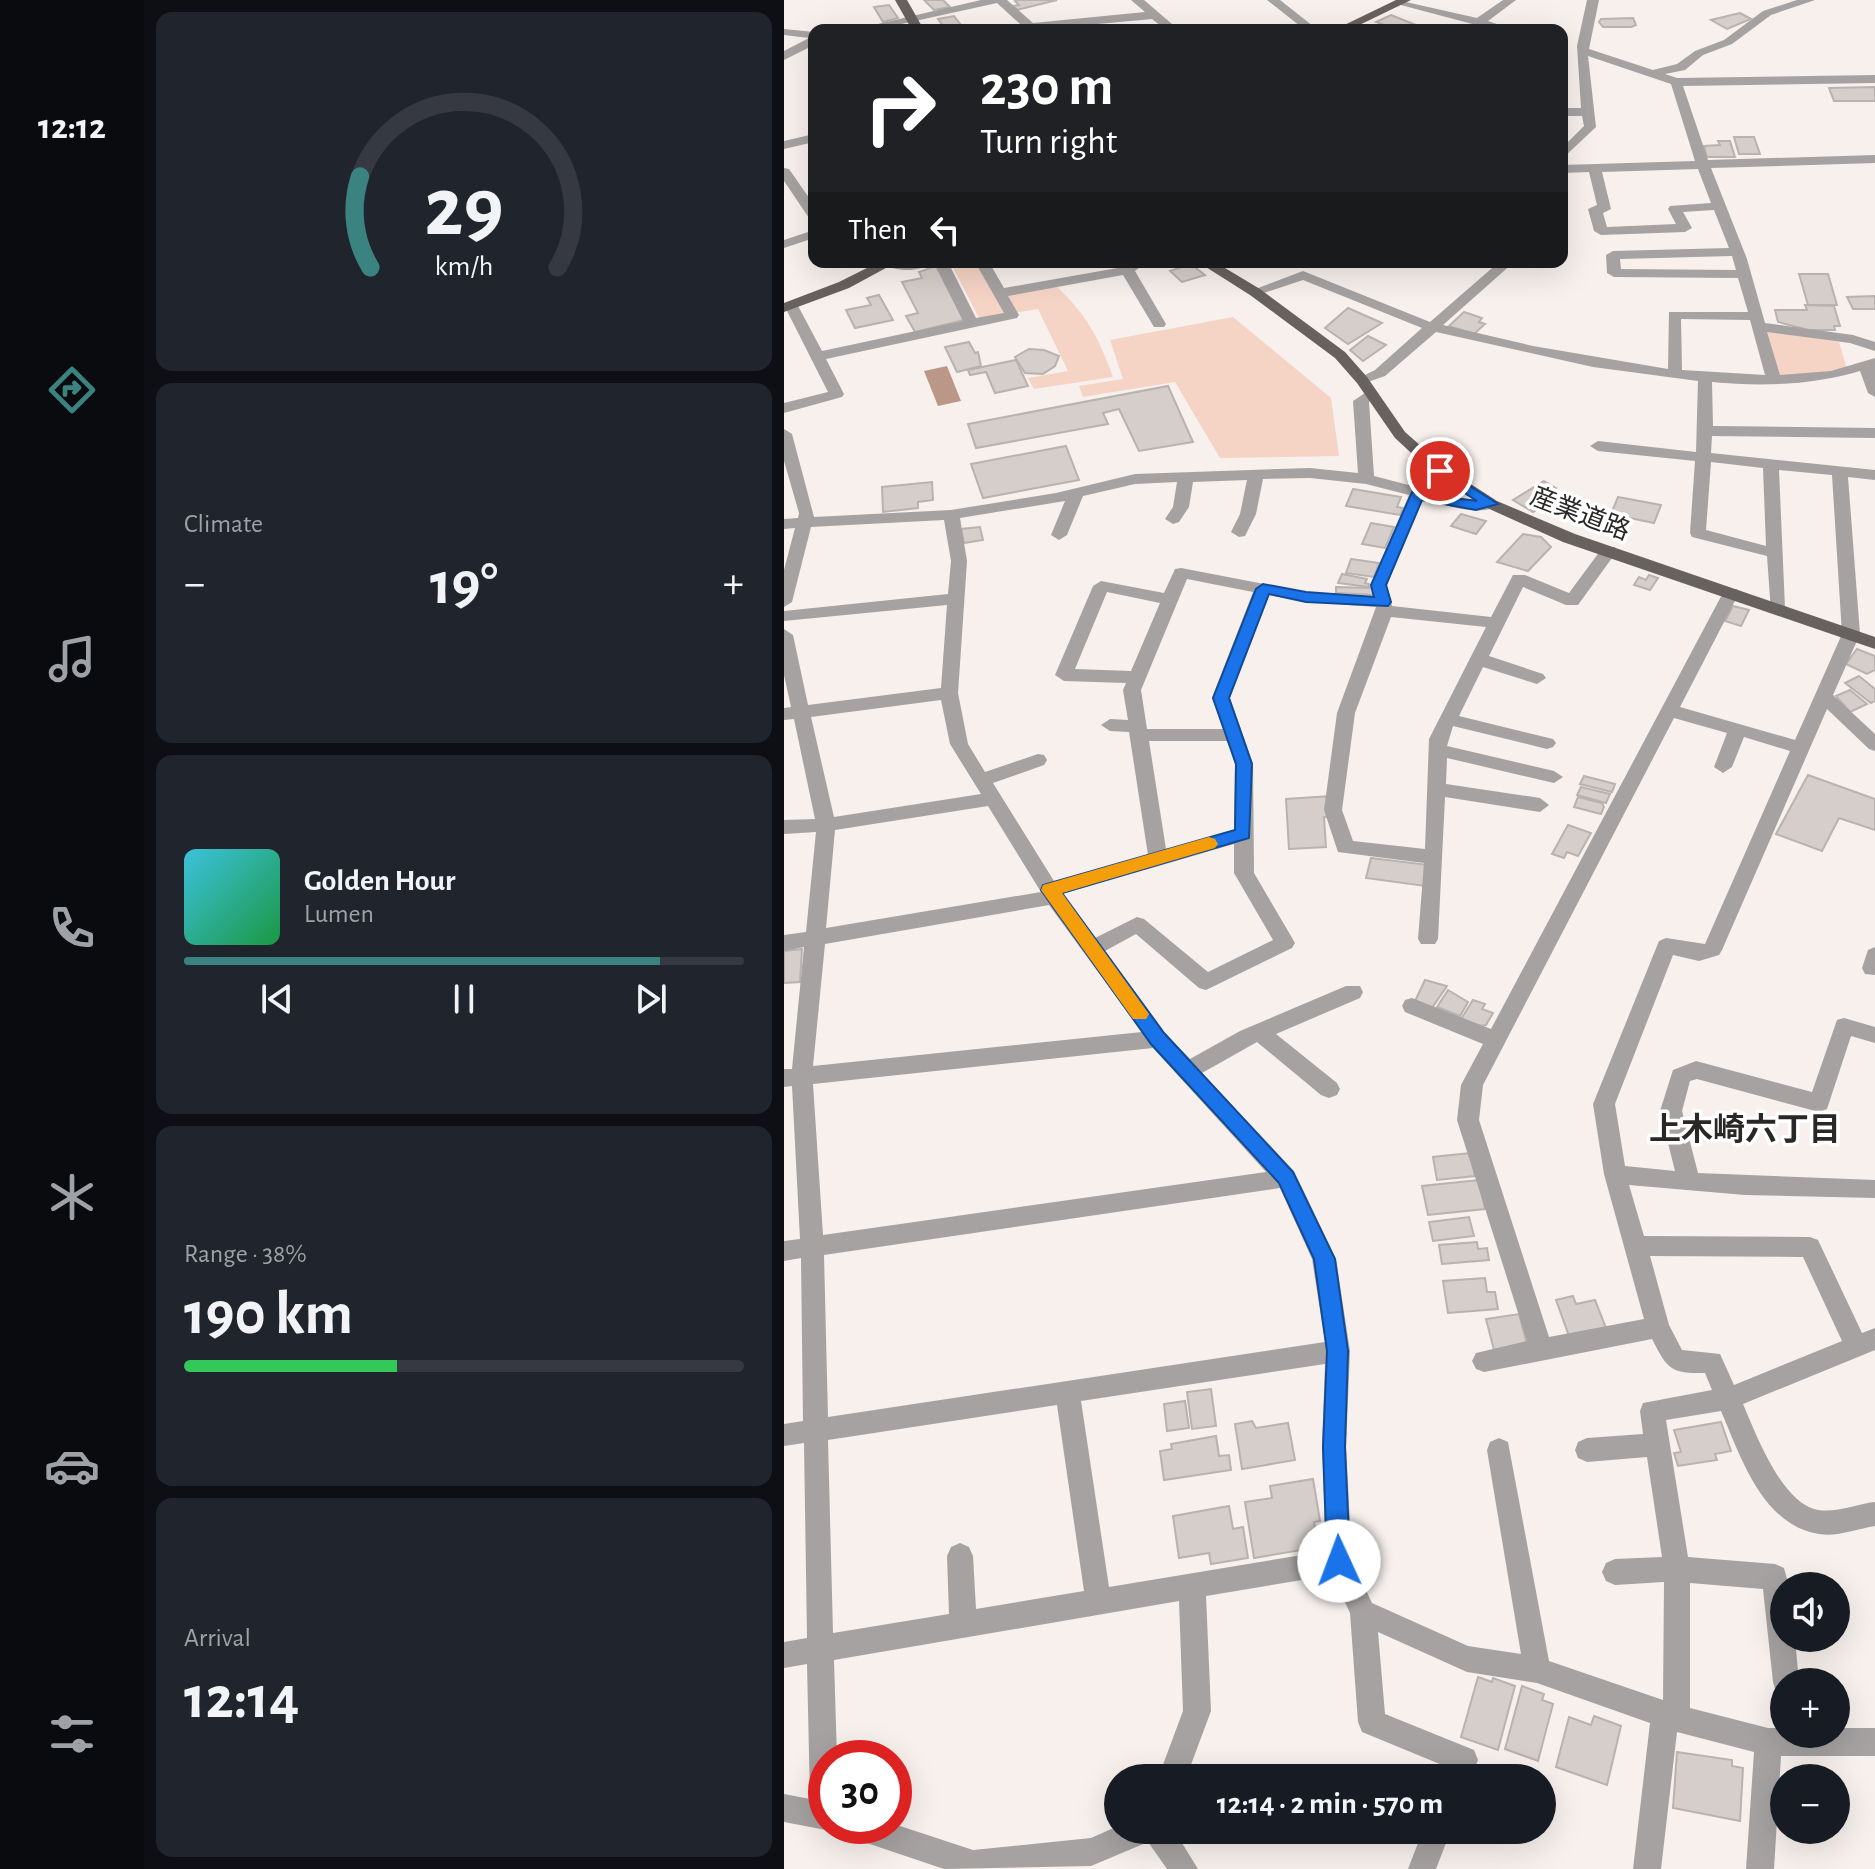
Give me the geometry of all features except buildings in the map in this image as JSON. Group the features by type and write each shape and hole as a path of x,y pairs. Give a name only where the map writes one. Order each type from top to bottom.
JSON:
{"main road":[{"path":"901,0 914,24"},
{"path":"1353,24 1398,1"},
{"path":"787,307 844,285 877,268"},
{"name":"産業道路","path":"1215,268 1255,292 1340,355 1367,386 1400,435 1420,454 1491,504 1536,525 1875,643"}],"street":[{"path":"918,24 999,0 1027,24"},
{"path":"1137,0 1165,24"},
{"path":"1273,0 1304,24"},
{"path":"1480,22 1510,0"},
{"path":"1568,149 1590,127 1580,47 1593,0"},
{"path":"1653,74 1681,67 1699,53 1728,42 1767,13 1809,0"},
{"path":"1398,1 1487,24"},
{"path":"1061,24 1154,15"},
{"path":"784,32 808,37"},
{"path":"784,56 808,42"},
{"path":"1580,47 1676,82 1875,79"},
{"path":"1676,82 1703,165 1737,252 1774,381"},
{"path":"1568,112 1587,112"},
{"path":"784,145 808,139"},
{"path":"1568,169 1875,159"},
{"path":"1595,168 1604,209 1595,209 1601,231 1685,228 1675,209 1720,206"},
{"path":"784,172 808,206"},
{"path":"784,244 808,236"},
{"path":"1737,252 1613,255 1614,273 1744,274"},
{"path":"944,268 972,324"},
{"path":"820,356 1012,315 985,268"},
{"path":"1000,293 1124,268"},
{"path":"1135,268 1159,324"},
{"path":"1366,479 1361,401 1367,386 1430,326 1500,268"},
{"path":"1255,292 1303,275 1430,326 1579,360 1705,377 1774,381 1817,377 1870,364 1875,393"},
{"path":"784,408 837,394 820,356 787,307"},
{"path":"1675,373 1674,315 1756,321 1853,339 1875,347"},
{"path":"1705,377 1704,458 1698,533 1775,553"},
{"path":"1705,431 1875,433"},
{"path":"784,434 807,513 784,602"},
{"path":"1598,446 1875,475"},
{"path":"1771,465 1777,608"},
{"path":"1840,472 1851,634 1712,950 1699,953 1666,946 1604,1104 1615,1174 1658,1327 1674,1358 1684,1363 1712,1362 1759,1468 1787,1507 1818,1522 1875,1514"},
{"path":"784,524 951,515 1076,493 1135,479 1310,473 1366,479 1417,495 1476,506 1491,504"},
{"path":"1239,532 1248,514 1256,475"},
{"path":"1173,519 1181,507 1186,477"},
{"path":"1059,535 1076,493"},
{"path":"1417,495 1379,585 1384,606 1346,713 1333,810 1345,847 1434,857"},
{"path":"951,515 959,561 949,693 959,744 1052,893 1158,1039 1286,1178 1324,1259 1338,1351 1334,1447 1339,1561 1363,1612 1372,1722 1464,1760 1462,1764"},
{"path":"1428,939 1438,739 1519,579 1572,601 1609,551"},
{"path":"1158,859 1132,690 1181,573 1306,597 1497,623"},
{"path":"1137,677 1064,675 1101,586 1170,599"},
{"path":"1092,949 1137,924 1206,982 1285,943 1244,873 1244,764 1221,698 1263,589"},
{"path":"1541,1349 1468,1120 1472,1085 1731,593"},
{"path":"784,616 956,599"},
{"path":"784,635 794,713 826,825 817,940 793,1077 812,1246 824,1740"},
{"path":"1479,659 1537,678"},
{"path":"794,713 949,693"},
{"path":"1823,695 1875,745"},
{"path":"1669,710 1799,747"},
{"path":"1448,719 1547,743"},
{"path":"1110,725 1138,731 1234,735"},
{"path":"1723,767 1738,729"},
{"path":"1438,750 1554,777"},
{"path":"784,827 826,825 987,790 1038,760"},
{"path":"1436,789 1540,805"},
{"path":"784,943 817,940 1052,893 1243,834"},
{"path":"1186,1072 1259,1032 1353,992"},
{"path":"1412,1006 1495,1040"},
{"path":"1689,1182 1671,1111 1681,1076 1696,1070 1819,1103 1844,1026 1875,1035"},
{"path":"1259,1032 1329,1089"},
{"path":"793,1077 1158,1039"},
{"path":"1615,1174 1816,1190 1875,1189"},
{"path":"784,1251 1286,1178"},
{"path":"1635,1246 1810,1247 1866,1343 1728,1399 1652,1411 1677,1569 1671,1716 1647,1869"},
{"path":"1484,1361 1658,1327"},
{"path":"784,1435 1338,1351"},
{"path":"1068,1394 1098,1601"},
{"path":"1587,1450 1656,1445"},
{"path":"1499,1450 1537,1670"},
{"path":"960,1556 963,1623"},
{"path":"784,1655 1339,1561"},
{"path":"1615,1572 1677,1569 1775,1577 1785,1668"},
{"path":"1177,1764 1197,1711 1192,1586"},
{"path":"1363,1612 1467,1659 1537,1670 1671,1716 1770,1736"},
{"path":"1850,1741 1875,1742"},
{"path":"1760,1869 1783,1748"},
{"path":"784,1808 808,1813"},
{"path":"907,1844 973,1867 1091,1852 1110,1844"},
{"path":"1167,1844 1184,1869"},
{"path":"1422,1869 1432,1844"}],"shaded area":[{"path":"953,268 981,268 1006,315 980,320"},
{"path":"1055,285 1090,327 1113,377 1034,389 1028,378 1068,371 1038,309 1014,313 1005,296"},
{"path":"1233,317 1331,398 1339,456 1220,458 1175,382 1083,397 1079,386 1123,379 1110,340"},
{"path":"1766,331 1839,342 1847,369 1783,378 1776,374"},
{"path":"947,366 961,401 938,406 924,371"}],"slow traffic":[{"path":"1139,1014 1050,890 1209,844"}],"district":[{"name":"上木崎六丁目","path":"1745,1130"}],"route":[{"path":"1339,1561 1334,1447 1338,1351 1324,1259 1286,1178 1158,1039 1050,890 1243,834 1244,764 1221,698 1263,589 1306,597 1383,602 1379,585 1417,495 1476,506 1491,504 1440,471"}]}
